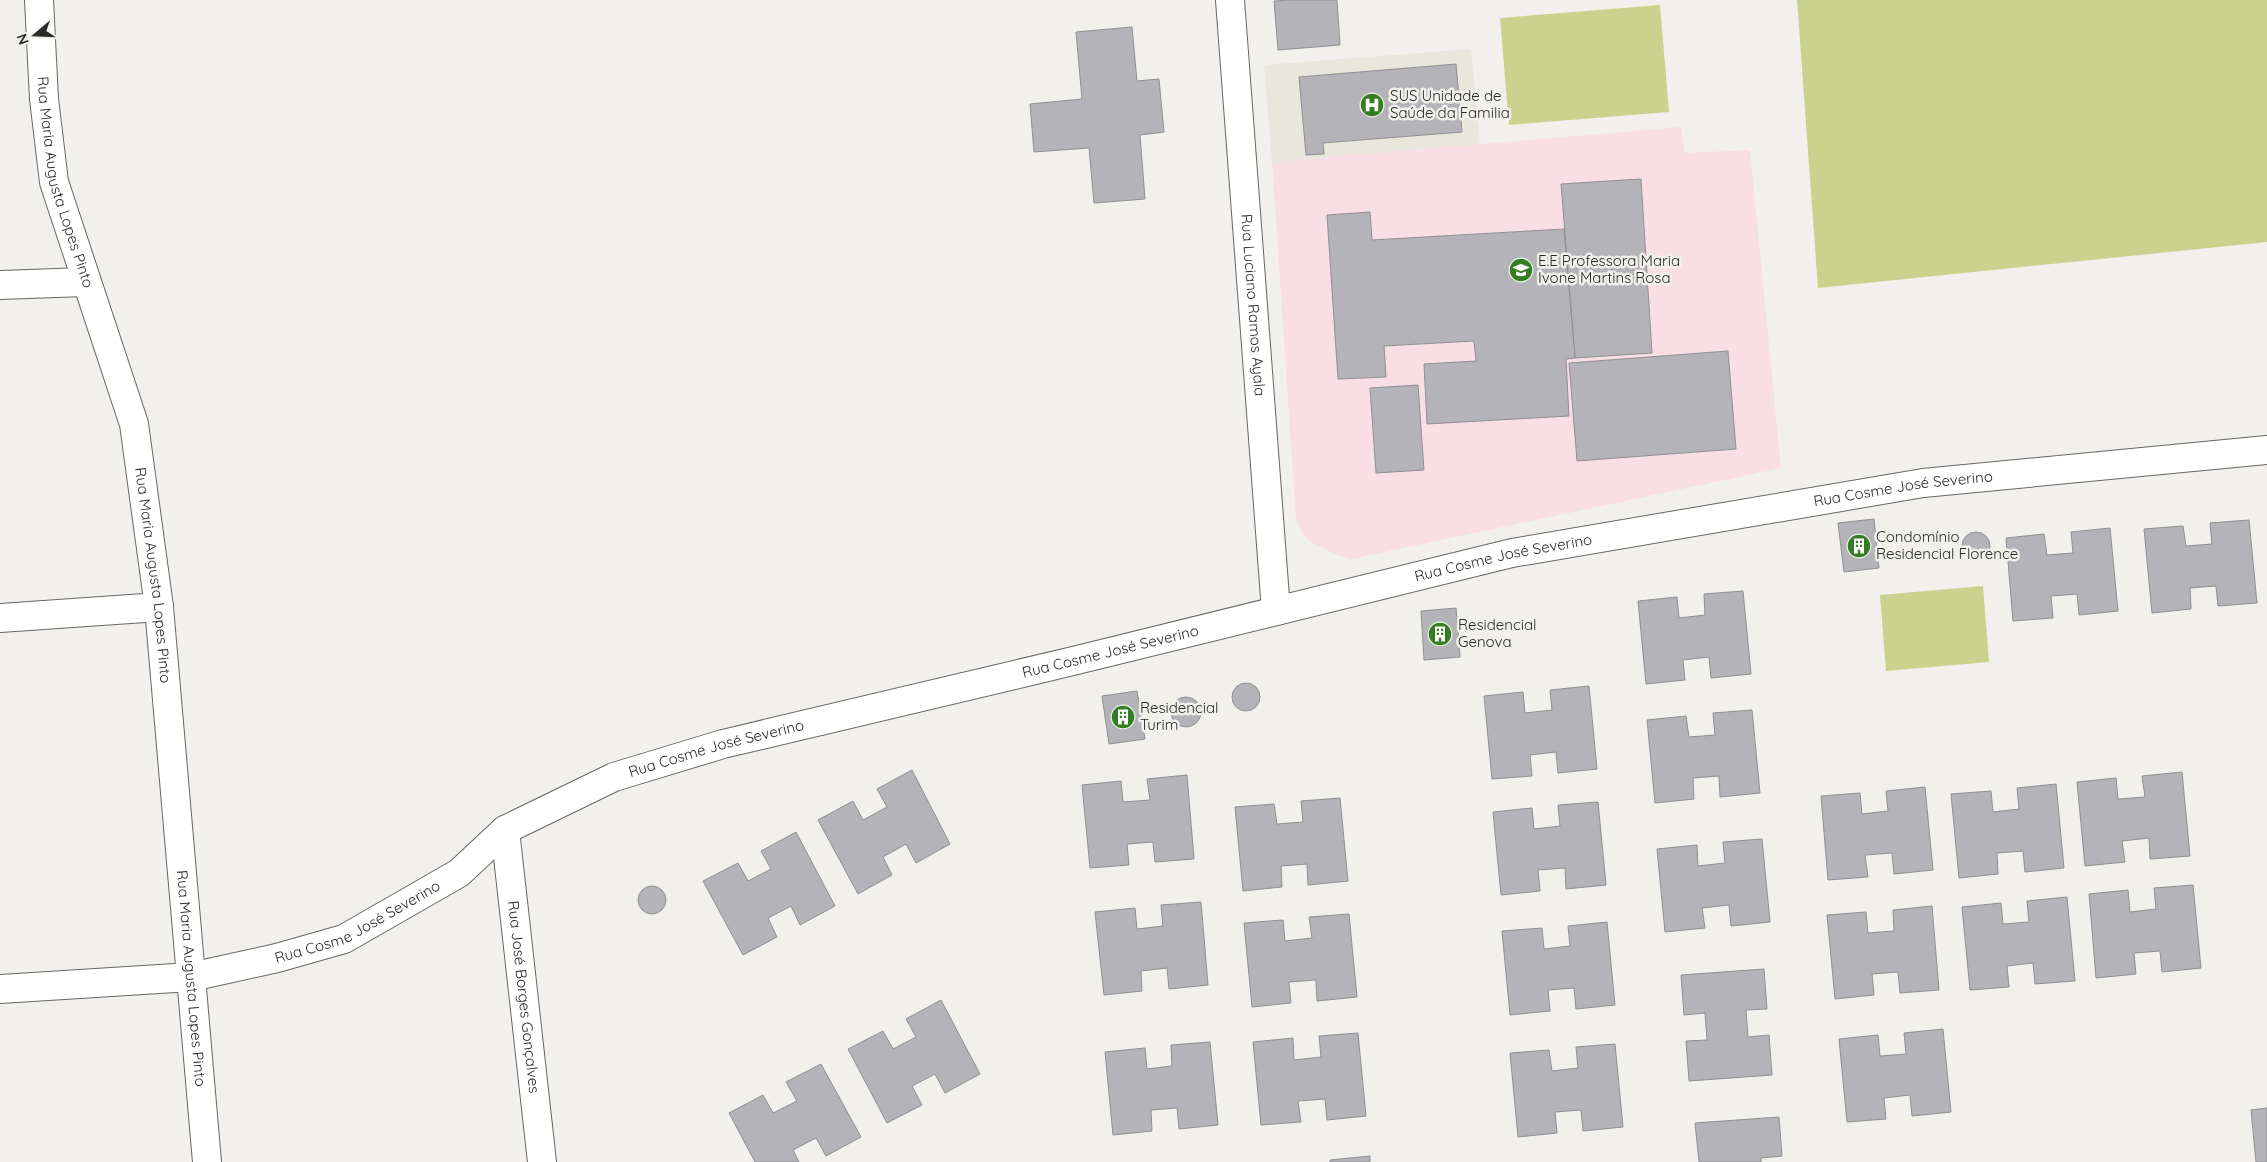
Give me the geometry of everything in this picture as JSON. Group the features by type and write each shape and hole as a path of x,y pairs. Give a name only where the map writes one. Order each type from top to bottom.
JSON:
{"street":[{"name":"Rua Maria Augusta Lopes Pinto","path":"40,0 44,99 54,182 134,424 159,607 207,1162"},
{"name":"Rua Luciano Ramos Ayala","path":"1230,0 1276,611"},
{"path":"0,285 86,282"},
{"name":"Rua Cosme José Severino","path":"0,989 191,977 277,958 344,939 459,874 505,830 614,777 723,744 1512,553 1923,483 2267,450"},
{"path":"0,618 159,607"},
{"name":"Rua José Borges Gonçalves","path":"505,830 542,1162"}],"shaded area":[{"name":"SUS Unidade de Saúde da Familia","path":"1471,49 1480,144 1272,162 1264,65"},
{"name":"E.E Professora Maria Ivone Martins Rosa","path":"1681,127 1685,153 1750,150 1781,468 1352,559 1337,555 1314,544 1303,535 1296,519 1272,162"}],"green space":[{"path":"1797,0 2267,0 2267,242 1818,288"},
{"path":"1660,5 1669,112 1509,125 1500,18"},
{"path":"1983,586 1989,662 1886,671 1880,595"}],"building":[{"path":"1337,0 1340,45 1278,50 1274,1"},
{"path":"1132,27 1137,81 1159,79 1164,132 1140,135 1145,199 1094,203 1089,148 1034,152 1030,104 1082,99 1076,32"},
{"path":"1456,64 1462,132 1323,143 1324,154 1306,155 1299,77"},
{"path":"1641,179 1652,353 1575,358 1561,184"},
{"path":"1370,212 1372,240 1564,229 1575,358 1566,359 1569,416 1427,424 1424,364 1476,361 1474,341 1384,346 1386,377 1338,379 1327,215"},
{"path":"1728,351 1736,449 1577,461 1569,363"},
{"path":"1418,385 1424,470 1376,473 1370,388"},
{"name":"Condomínio Residencial Florence","path":"1874,519 1879,568 1844,572 1838,523"},
{"path":"2249,520 2257,603 2218,606 2216,586 2190,588 2191,609 2152,613 2144,529 2183,526 2186,546 2212,544 2210,523"},
{"path":"2110,528 2118,611 2079,615 2077,594 2051,596 2053,618 2013,621 2006,538 2044,534 2047,555 2073,553 2071,532"},
{"path":"1976,532 1986,536 1990,546 1986,556 1976,560 1966,556 1962,546 1966,536"},
{"path":"1743,591 1751,674 1711,678 1709,657 1683,660 1685,680 1646,684 1638,601 1677,597 1679,618 1705,615 1704,594"},
{"name":"Residencial Genova","path":"1456,608 1460,657 1424,660 1421,611"},
{"path":"1246,683 1256,687 1260,697 1256,707 1246,711 1236,707 1232,697 1236,687"},
{"path":"1589,686 1597,769 1558,773 1556,752 1530,755 1532,776 1492,779 1484,696 1523,692 1525,713 1552,710 1550,690"},
{"name":"Residencial Turim","path":"1137,691 1145,739 1109,744 1102,696"},
{"path":"1186,697 1196,702 1201,712 1196,722 1186,727 1176,722 1171,712 1176,702"},
{"path":"1752,710 1760,793 1720,797 1719,776 1693,778 1694,799 1655,803 1647,720 1686,716 1689,737 1715,735 1713,713"},
{"path":"912,770 950,844 916,863 906,844 883,857 892,875 858,894 818,820 853,801 863,820 887,807 877,789"},
{"path":"2182,772 2190,856 2150,859 2149,838 2122,841 2125,862 2085,866 2077,782 2116,778 2118,799 2145,797 2142,776"},
{"path":"1187,775 1194,859 1155,862 1153,842 1127,844 1129,865 1090,868 1082,785 1121,781 1123,802 1150,800 1147,779"},
{"path":"2056,784 2064,868 2025,872 2023,851 1997,853 1998,874 1959,878 1951,794 1991,791 1993,812 2019,809 2017,788"},
{"path":"1925,787 1933,870 1894,874 1892,853 1865,855 1868,877 1828,880 1821,796 1860,793 1862,814 1888,811 1886,791"},
{"path":"1340,798 1348,881 1308,885 1307,864 1281,866 1282,887 1243,891 1235,807 1274,804 1277,824 1303,822 1301,801"},
{"path":"1598,802 1606,885 1566,889 1565,868 1538,870 1540,891 1501,895 1493,812 1532,808 1534,829 1560,826 1558,805"},
{"path":"796,832 835,906 800,925 791,906 768,918 777,937 743,955 703,881 738,863 748,881 771,869 761,851"},
{"path":"1762,839 1770,922 1731,926 1729,905 1702,908 1705,928 1665,932 1657,849 1697,845 1698,866 1725,863 1723,842"},
{"path":"2193,885 2201,968 2162,972 2160,951 2134,953 2136,974 2096,978 2089,894 2128,890 2130,912 2156,909 2154,888"},
{"path":"652,886 662,890 666,900 662,910 652,914 642,910 638,900 642,890"},
{"path":"2067,897 2075,981 2035,984 2033,963 2007,966 2009,987 1970,990 1962,907 2001,903 2003,924 2029,922 2027,901"},
{"path":"1201,902 1208,985 1169,989 1167,968 1141,971 1142,991 1104,995 1095,912 1135,908 1137,929 1163,926 1161,905"},
{"path":"1932,906 1939,990 1900,993 1898,972 1872,974 1874,995 1835,999 1827,915 1866,912 1868,933 1894,931 1893,910"},
{"path":"1349,914 1357,997 1317,1001 1316,980 1289,982 1291,1003 1252,1007 1244,923 1283,920 1285,941 1312,938 1309,917"},
{"path":"1607,922 1615,1005 1576,1009 1574,988 1548,990 1550,1011 1510,1015 1502,931 1542,928 1544,949 1570,946 1568,926"},
{"path":"1764,969 1767,1009 1746,1010 1748,1037 1769,1035 1772,1075 1689,1081 1686,1041 1707,1040 1705,1013 1684,1015 1681,975"},
{"path":"941,1000 980,1074 945,1093 935,1074 912,1086 922,1105 887,1123 848,1049 883,1031 893,1049 916,1037 906,1019"},
{"path":"1943,1029 1951,1112 1912,1116 1910,1095 1884,1098 1886,1119 1847,1122 1839,1039 1878,1035 1880,1056 1906,1054 1904,1033"},
{"path":"1358,1033 1366,1116 1327,1120 1325,1099 1298,1101 1301,1122 1261,1125 1253,1042 1293,1038 1294,1060 1321,1057 1319,1036"},
{"path":"1210,1042 1218,1125 1179,1129 1177,1108 1151,1110 1152,1131 1113,1135 1105,1052 1145,1048 1147,1069 1172,1066 1171,1045"},
{"path":"1615,1044 1623,1127 1583,1131 1581,1110 1555,1112 1557,1133 1518,1137 1510,1053 1549,1050 1552,1071 1578,1068 1576,1047"},
{"path":"821,1064 861,1137 826,1156 816,1138 793,1150 799,1162 755,1162 729,1113 763,1095 773,1113 797,1101 786,1082"},
{"path":"2267,1108 2267,1162 2256,1162 2251,1110"},
{"path":"1779,1117 1782,1156 1761,1158 1761,1162 1699,1162 1695,1123"},
{"path":"1370,1156 1370,1162 1330,1162 1330,1160"}],"place":[{"name":"SUS Unidade de Saúde da Familia","path":"1372,105"},
{"name":"E.E Professora Maria Ivone Martins Rosa","path":"1521,270"},
{"name":"Condomínio Residencial Florence","path":"1859,546"},
{"name":"Residencial Genova","path":"1440,634"},
{"name":"Residencial Turim","path":"1123,717"}]}
